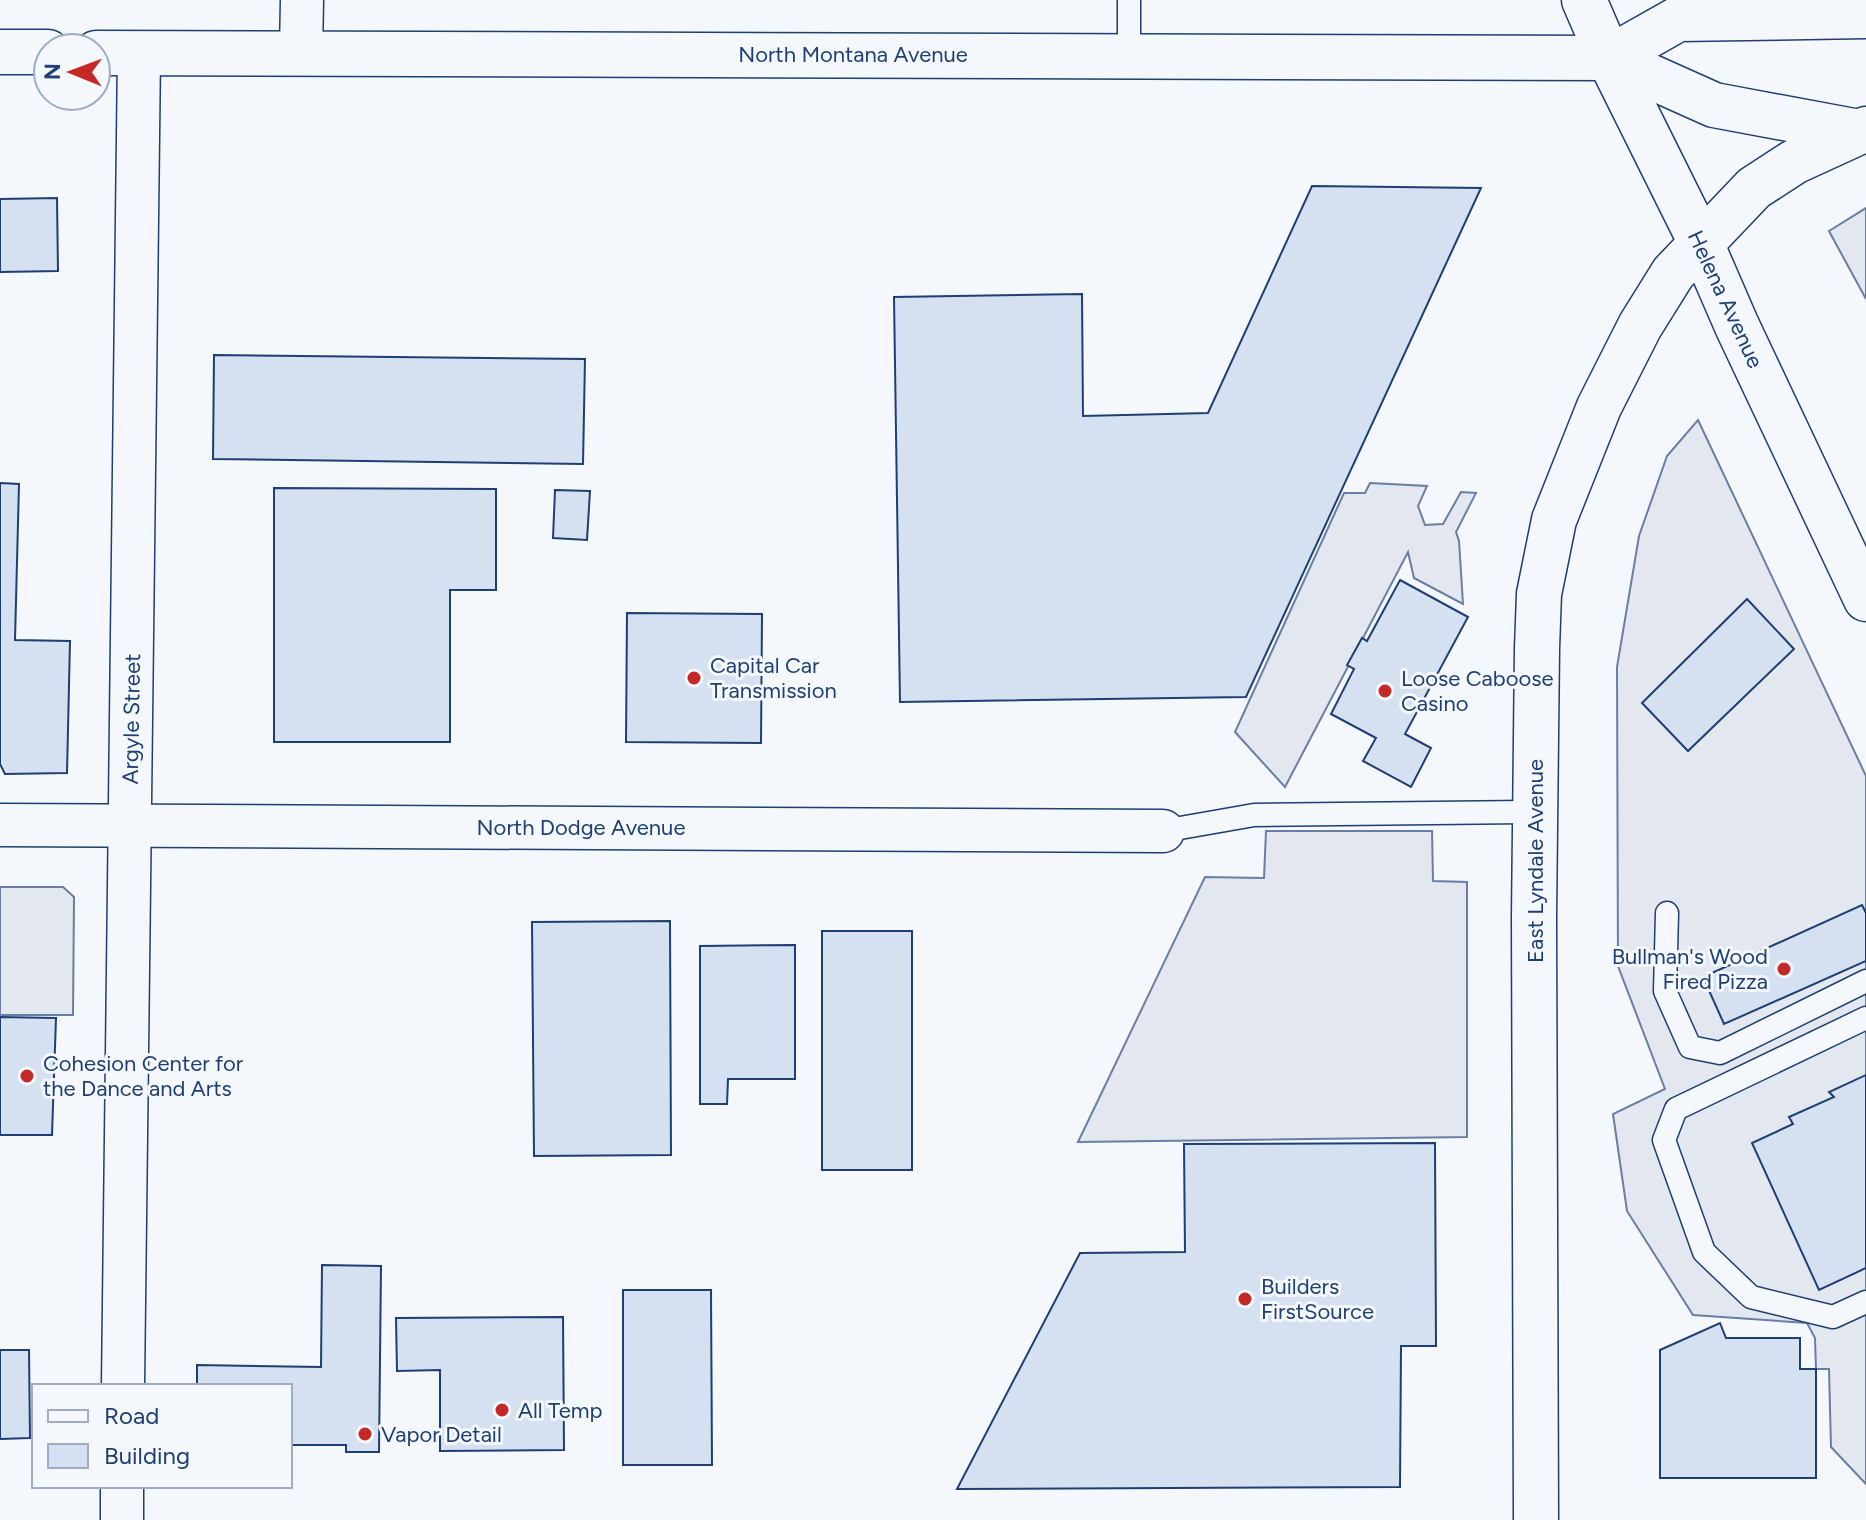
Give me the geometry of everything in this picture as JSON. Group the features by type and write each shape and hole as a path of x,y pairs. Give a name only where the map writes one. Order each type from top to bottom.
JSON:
{"main road":[{"name":"Helena Avenue","path":"1584,0 1866,599"},
{"name":"North Montana Avenue","path":"1609,58 1678,19 1866,16"},
{"path":"0,52 32,52"},
{"name":"North Montana Avenue","path":"112,53 1609,58 1714,105 1862,130"},
{"name":"North Montana Avenue","path":"1701,243 1754,188 1794,162 1862,130"},
{"name":"East Lyndale Avenue","path":"1536,1520 1535,812 1539,594 1554,520 1599,407 1640,326 1673,273 1701,243"}],"street":[{"path":"301,52 302,0"},
{"name":"Argyle Street","path":"123,1384 139,53"},
{"name":"North Dodge Avenue","path":"0,825 1163,831"},
{"path":"122,1488 122,1520"}],"lane":[{"path":"1129,0 1129,55"},
{"path":"1163,831 1254,815 1535,812"},
{"path":"1667,913 1665,991 1690,1047 1720,1053 1866,981"},
{"path":"1866,1018 1676,1109 1664,1140 1704,1252 1751,1297 1833,1317 1866,1302"}],"shaded area":[{"path":"1866,208 1866,299 1829,231"},
{"path":"1698,420 1866,776 1866,1484 1831,1447 1829,1369 1816,1369 1815,1338 1807,1323 1693,1315 1627,1211 1613,1114 1665,1089 1618,966 1617,667 1639,536 1667,456"},
{"path":"1370,483 1427,486 1418,506 1425,525 1443,524 1461,492 1476,493 1456,532 1463,604 1414,578 1408,552 1285,787 1235,732 1344,493 1365,493"},
{"path":"1266,831 1432,831 1433,881 1467,882 1467,1137 1078,1142 1205,877 1264,878"},
{"path":"0,887 63,887 74,897 73,1015 0,1015"}],"building":[{"path":"1312,186 1481,188 1246,697 900,702 894,297 1082,294 1083,416 1208,413"},
{"path":"57,198 58,271 0,272 0,199"},
{"path":"214,355 585,359 583,464 213,459"},
{"path":"0,483 19,484 15,640 70,641 67,773 5,774 0,764"},
{"path":"274,488 496,489 496,590 450,590 450,742 274,742"},
{"path":"555,490 590,491 587,540 553,538"},
{"name":"Loose Caboose Casino","path":"1400,580 1468,617 1405,734 1431,748 1411,787 1363,761 1376,738 1331,714 1354,669 1347,665 1362,638 1367,641"},
{"path":"1747,599 1794,649 1688,751 1642,703"},
{"name":"Capital Car Transmission","path":"627,613 762,614 761,743 626,742"},
{"name":"Bullman's Wood Fired Pizza","path":"1862,905 1866,913 1866,961 1724,1024 1703,977"},
{"path":"670,921 671,1155 534,1156 532,922"},
{"path":"822,931 912,931 912,1170 822,1170"},
{"path":"795,945 795,1079 728,1079 727,1104 700,1104 700,946"},
{"name":"Cohesion Center for the Dance and Arts","path":"0,1017 56,1018 52,1135 0,1135"},
{"path":"1866,1075 1866,1268 1819,1290 1752,1143 1793,1124 1789,1117 1834,1097 1829,1092"},
{"name":"Builders FirstSource","path":"1435,1143 1436,1346 1401,1346 1400,1487 957,1489 1080,1253 1185,1252 1184,1144"},
{"path":"322,1265 381,1266 379,1452 346,1452 346,1445 292,1445 292,1384 197,1384 197,1365 321,1367"},
{"path":"623,1290 711,1290 712,1465 623,1465"},
{"name":"All Temp","path":"563,1317 564,1450 440,1451 440,1370 397,1371 396,1318"},
{"path":"1720,1323 1726,1338 1800,1338 1800,1369 1816,1369 1816,1478 1660,1478 1660,1350"},
{"path":"0,1350 29,1350 30,1438 0,1439"}],"place":[{"name":"Capital Car Transmission","path":"694,678"},
{"name":"Loose Caboose Casino","path":"1385,691"},
{"name":"Bullman's Wood Fired Pizza","path":"1784,969"},
{"name":"Cohesion Center for the Dance and Arts","path":"27,1076"},
{"name":"Builders FirstSource","path":"1245,1299"},
{"name":"All Temp","path":"502,1410"},
{"name":"Vapor Detail","path":"365,1434"}]}
